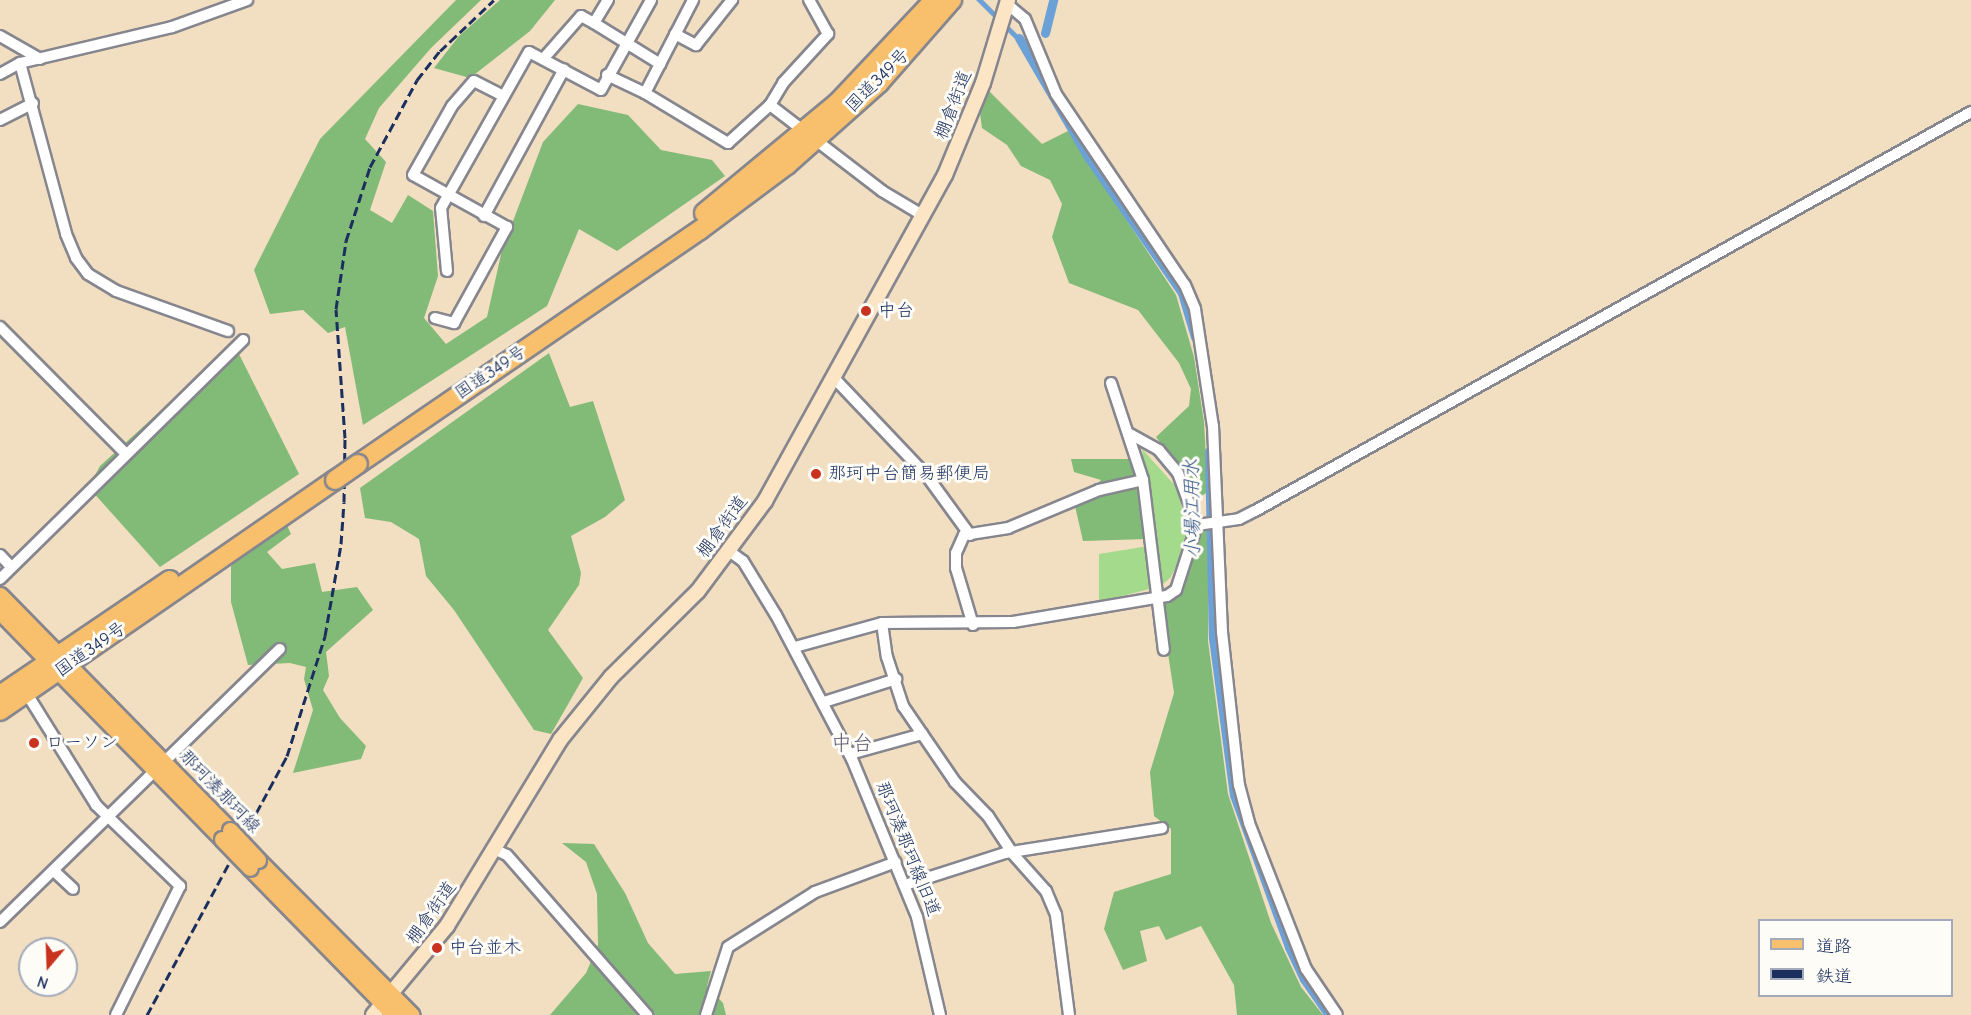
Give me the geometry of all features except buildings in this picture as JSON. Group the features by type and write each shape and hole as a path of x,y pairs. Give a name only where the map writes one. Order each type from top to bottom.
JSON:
{"highway":[{"name":"国道349号","path":"811,137 934,0"},
{"name":"国道349号","path":"0,695 60,664 335,474 811,137 879,83 952,0"},
{"name":"国道349号","path":"0,711 27,694 60,664"}],"main road":[{"name":"那珂湊那珂線","path":"0,595 60,664 254,864 386,1007 412,1015"},
{"name":"那珂湊那珂線","path":"0,612 60,664"}],"street":[{"path":"0,74 20,63 172,27 246,0"},
{"path":"594,23 608,0"},
{"path":"447,271 441,208 529,52 601,90 607,75 651,0"},
{"path":"645,93 693,0"},
{"path":"675,34 696,45 732,0"},
{"path":"607,75 645,93 728,143 770,105 783,83 828,34 809,0"},
{"path":"1007,2 1025,19 1056,93 1185,285 1195,309 1213,426 1208,523 1243,803 1306,969 1337,1015"},
{"name":"棚倉街道","path":"386,1007 447,926 556,746 586,705 698,591 765,501 924,216 971,117 1007,2"},
{"path":"544,58 581,16 660,64"},
{"path":"0,36 40,59"},
{"path":"20,63 33,103 66,234 88,274 116,291 228,331"},
{"path":"484,216 564,69"},
{"path":"435,318 454,323 507,227 413,175 452,106 474,81 503,96"},
{"path":"0,120 33,103"},
{"path":"770,105 811,137 924,216"},
{"path":"1208,523 1255,511 1971,112"},
{"path":"0,327 125,453"},
{"path":"0,579 125,453 243,340"},
{"path":"834,378 927,476 970,535"},
{"path":"1111,383 1130,434 1143,480 1164,650"},
{"path":"1130,434 1159,450 1178,473 1208,523"},
{"path":"973,626 956,560 964,535 1008,528 1099,490 1143,480"},
{"path":"795,647 882,623 916,620 973,626 1157,597 1176,590 1208,523"},
{"name":"那珂湊那珂線旧道","path":"729,551 743,561 795,647 850,754 896,862 927,946 940,1015"},
{"path":"0,555 11,567"},
{"path":"882,623 903,706 956,782 988,816 1013,854 1038,879 1056,915 1070,1015"},
{"path":"0,922 280,649"},
{"path":"824,702 896,679"},
{"path":"27,694 96,805 180,886 116,1015"},
{"path":"850,754 922,734"},
{"path":"905,885 1005,853 1013,854 1162,828"},
{"path":"494,849 507,855 647,1015"},
{"path":"706,1015 728,947 815,892 896,862"},
{"path":"54,871 74,889"}],"green space":[{"path":"456,0 481,0 431,48 379,108 365,139 386,162 370,210 392,223 408,195 433,211 438,276 424,318 446,344 487,317 502,250 543,142 578,104 628,115 661,150 712,160 725,176 617,251 579,229 547,306 363,425 345,327 328,333 303,310 270,314 254,270 320,139"},
{"path":"500,0 555,0 530,31 470,78 434,68 459,36"},
{"path":"989,91 1042,144 1068,131 1176,295 1194,357 1204,422 1208,492 1193,501 1181,471 1156,437 1189,406 1191,389 1179,363 1138,310 1069,283 1052,237 1062,204 1050,180 1021,166 1007,145 982,128 980,113"},
{"path":"234,344 299,474 160,567 91,490 93,479 100,466"},
{"path":"549,353 570,407 593,401 625,500 605,517 571,536 581,573 579,585 548,630 583,678 551,734 534,730 454,610 426,576 419,539 391,522 365,518 360,488"},
{"path":"1142,449 1179,490 1188,544 1170,578 1161,586 1099,602 1099,554 1155,545"},
{"path":"1071,459 1132,459 1141,489 1146,539 1083,541 1075,506 1101,480 1074,472"},
{"path":"285,521 291,534 267,552 282,569 315,563 322,592 357,587 373,610 326,652 329,676 323,690 340,718 366,746 361,759 293,773 313,710 304,679 306,667 290,663 248,665 231,602 231,566"},
{"path":"1203,531 1209,531 1208,641 1228,794 1271,923 1301,987 1323,1015 1237,1015 1234,985 1201,926 1166,940 1159,926 1140,931 1147,961 1123,970 1104,929 1114,892 1171,874 1171,829 1154,816 1150,772 1174,693 1161,607 1179,594"},
{"path":"562,843 594,844 625,893 648,943 675,974 711,971 707,986 723,1003 726,1015 550,1015 586,973 598,945 597,894 586,862"}],"water":[{"path":"976,0 983,0 1028,45 1023,47"}],"waterway":[{"path":"1045,33 1053,0"},
{"name":"小場江用水","path":"1019,38 1088,157 1182,293 1195,337"},
{"name":"小場江用水","path":"1209,451 1213,638 1234,795 1289,947 1304,979 1329,1015"}],"railway":[{"path":"147,1015 287,756 325,636 341,544 344,502 345,438 336,309 346,241 370,167 417,80 440,51 494,0"}],"place":[{"name":"中台","path":"866,311"},
{"name":"那珂中台簡易郵便局","path":"816,474"},
{"name":"ローソン","path":"34,743"},
{"name":"中台並木","path":"437,948"}],"district":[{"name":"中台","path":"852,743"}]}
